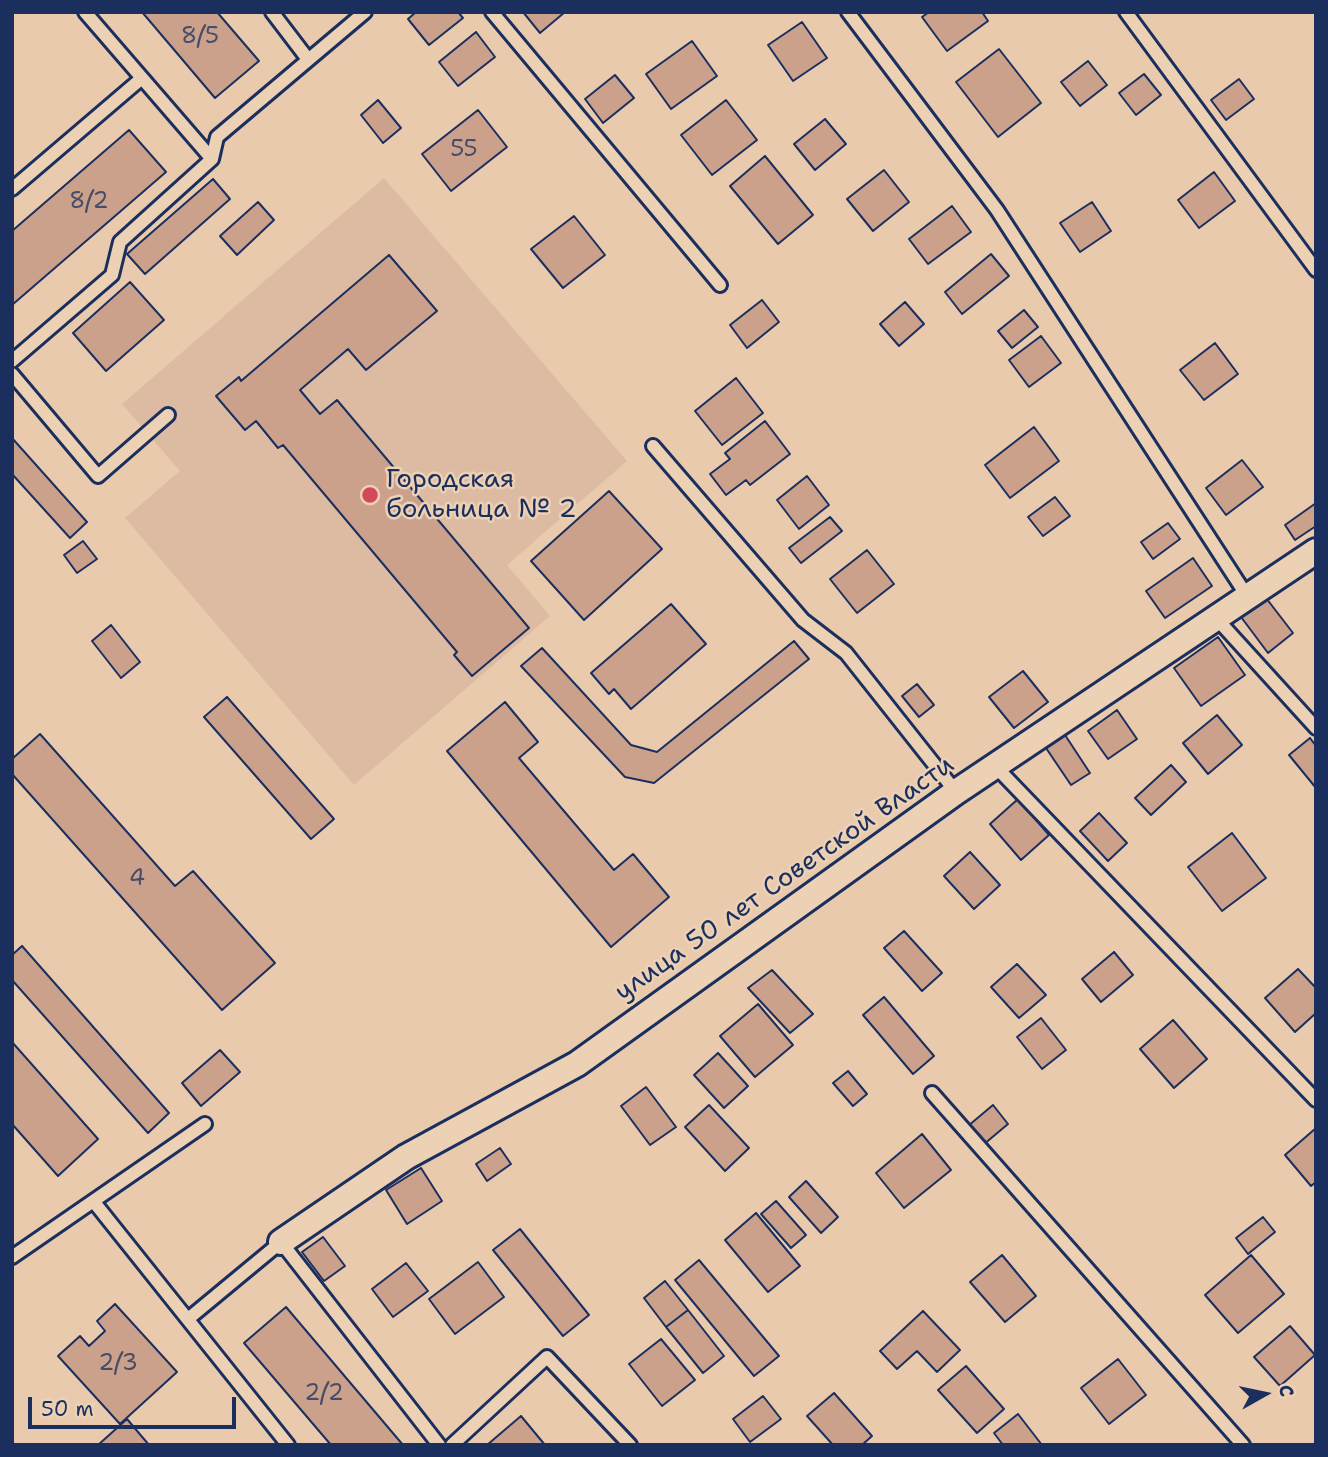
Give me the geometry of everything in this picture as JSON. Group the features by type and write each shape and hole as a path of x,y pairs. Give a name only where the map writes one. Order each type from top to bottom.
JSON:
{"street":[{"name":"улица 50 лет Советской Власти","path":"281,1242 406,1157 577,1064 956,792 1316,551"}],"lane":[{"path":"85,12 212,159"},
{"path":"272,12 307,58"},
{"path":"12,361 112,275 120,242 212,159 217,137 307,58 365,12"},
{"path":"492,12 720,285"},
{"path":"848,12 997,211 1247,596"},
{"path":"1126,12 1316,270"},
{"path":"12,190 142,78"},
{"path":"12,374 98,476 168,415"},
{"path":"653,446 803,620 845,653 956,792"},
{"path":"1216,618 1316,728"},
{"path":"996,767 1316,1100"},
{"path":"932,1093 1243,1445"},
{"path":"12,1256 205,1124"},
{"path":"94,1202 288,1445"},
{"path":"188,1319 281,1242 439,1445"},
{"path":"452,1445 547,1357 630,1445"}],"shaded area":[{"name":"Городская больница № 2","path":"384,178 627,461 507,565 550,616 354,785 125,518 180,471 122,404"}],"building":[{"path":"142,12 217,12 259,61 215,98"},
{"path":"416,12 458,12 463,18 429,45 408,19"},
{"path":"523,12 565,12 540,33"},
{"path":"929,12 982,12 988,21 947,51 922,17"},
{"path":"802,22 827,58 793,81 768,45"},
{"path":"476,32 495,57 458,86 439,62"},
{"path":"692,41 717,76 671,109 646,74"},
{"path":"999,49 1041,103 998,137 956,82"},
{"path":"1088,61 1107,85 1080,106 1061,82"},
{"path":"1144,74 1161,95 1136,115 1119,93"},
{"path":"615,75 634,98 603,123 585,99"},
{"path":"1239,79 1254,99 1226,120 1211,100"},
{"path":"378,100 401,128 383,143 361,115"},
{"path":"726,100 757,140 712,175 681,135"},
{"path":"478,110 507,147 451,191 422,154"},
{"path":"825,119 846,144 815,170 794,144"},
{"path":"129,130 166,172 12,305 12,231"},
{"path":"765,156 813,215 778,244 730,186"},
{"path":"884,170 909,202 873,231 847,199"},
{"path":"1214,172 1235,201 1199,228 1178,200"},
{"path":"213,179 230,199 145,274 127,254"},
{"path":"258,202 274,220 237,255 220,236"},
{"path":"1092,202 1111,231 1080,252 1060,223"},
{"path":"952,206 971,232 928,264 909,239"},
{"path":"574,216 605,255 563,288 531,249"},
{"path":"991,254 1009,276 962,314 945,292"},
{"path":"389,255 437,311 366,370 348,349 300,390 320,414 337,400 529,628 472,676 454,655 457,652 283,445 278,448 256,421 245,430 216,396 239,377 241,381"},
{"path":"130,282 164,320 106,371 73,333"},
{"path":"762,300 779,322 747,348 730,325"},
{"path":"905,302 924,324 899,346 880,324"},
{"path":"1024,310 1038,327 1012,348 998,331"},
{"path":"1041,336 1061,363 1029,387 1009,360"},
{"path":"1215,343 1238,374 1204,400 1180,370"},
{"path":"736,378 763,413 722,445 695,411"},
{"path":"765,421 790,454 750,485 746,480 726,495 710,474 730,459 725,453"},
{"path":"1034,427 1059,461 1010,498 985,465"},
{"path":"12,438 87,522 70,538 12,474"},
{"path":"1242,460 1263,487 1226,515 1206,488"},
{"path":"807,476 829,505 799,529 777,500"},
{"path":"609,491 662,549 584,620 531,561"},
{"path":"1055,497 1070,516 1043,536 1028,517"},
{"path":"1316,503 1316,526 1295,540 1285,525"},
{"path":"830,517 842,531 801,563 789,548"},
{"path":"1168,523 1180,539 1153,559 1141,542"},
{"path":"83,541 97,559 77,573 64,555"},
{"path":"867,550 894,584 857,613 830,579"},
{"path":"1193,558 1212,586 1165,618 1146,591"},
{"path":"1263,594 1293,633 1268,653 1238,613"},
{"path":"671,604 706,644 631,709 614,689 609,694 591,673"},
{"path":"111,625 140,662 121,678 92,641"},
{"path":"1218,637 1245,675 1201,706 1174,668"},
{"path":"794,641 809,659 654,783 625,777 521,666 542,648 631,745 657,752"},
{"path":"1023,671 1048,702 1014,728 989,697"},
{"path":"917,684 934,705 919,717 902,696"},
{"path":"227,697 334,819 311,839 204,717"},
{"path":"505,702 538,742 519,758 614,870 633,854 669,897 611,947 447,751"},
{"path":"1117,710 1137,739 1108,759 1088,731"},
{"path":"1217,715 1242,745 1208,774 1183,743"},
{"path":"40,734 175,886 193,871 275,963 222,1010 12,774 12,759"},
{"path":"1065,735 1090,773 1071,785 1046,748"},
{"path":"1310,738 1316,746 1316,788 1289,755"},
{"path":"1171,765 1186,782 1151,815 1135,798"},
{"path":"1018,799 1049,835 1021,860 990,824"},
{"path":"1099,813 1127,843 1108,861 1080,831"},
{"path":"1232,833 1266,878 1222,911 1188,867"},
{"path":"970,852 1000,885 974,909 944,876"},
{"path":"904,931 942,973 922,991 884,948"},
{"path":"22,946 169,1113 148,1133 12,980 12,955"},
{"path":"1114,952 1133,975 1101,1002 1082,979"},
{"path":"1017,964 1046,995 1019,1018 991,987"},
{"path":"1298,969 1316,988 1316,1013 1295,1032 1265,998"},
{"path":"772,970 813,1014 790,1033 748,988"},
{"path":"884,997 934,1056 913,1074 863,1015"},
{"path":"758,1004 793,1045 755,1077 720,1036"},
{"path":"1041,1018 1066,1050 1042,1069 1017,1037"},
{"path":"1173,1020 1207,1059 1174,1088 1140,1049"},
{"path":"12,1042 98,1139 58,1176 12,1124"},
{"path":"220,1050 240,1072 201,1106 182,1083"},
{"path":"718,1053 748,1086 724,1108 694,1075"},
{"path":"848,1071 867,1094 853,1106 833,1083"},
{"path":"646,1087 676,1127 650,1145 621,1106"},
{"path":"709,1105 749,1148 725,1171 685,1127"},
{"path":"993,1105 1008,1124 983,1145 968,1126"},
{"path":"1316,1128 1316,1182 1311,1186 1285,1155"},
{"path":"922,1134 951,1170 904,1208 876,1173"},
{"path":"500,1148 511,1164 487,1181 476,1164"},
{"path":"421,1168 442,1201 407,1224 386,1190"},
{"path":"806,1181 838,1217 821,1233 789,1197"},
{"path":"776,1201 806,1235 791,1248 761,1214"},
{"path":"756,1213 800,1266 768,1292 725,1240"},
{"path":"1263,1217 1275,1232 1248,1254 1236,1238"},
{"path":"520,1229 589,1315 563,1336 493,1250"},
{"path":"323,1237 345,1266 324,1281 302,1252"},
{"path":"1002,1255 1036,1296 1005,1322 970,1282"},
{"path":"1251,1255 1284,1294 1238,1333 1205,1295"},
{"path":"699,1260 779,1356 754,1376 675,1280"},
{"path":"478,1262 504,1297 455,1334 429,1299"},
{"path":"406,1263 428,1291 393,1317 372,1289"},
{"path":"665,1281 688,1310 666,1327 644,1298"},
{"path":"115,1304 177,1372 120,1424 58,1356 80,1336 89,1346 105,1331 97,1321"},
{"path":"286,1307 403,1445 331,1445 244,1343"},
{"path":"688,1310 724,1356 703,1373 666,1327"},
{"path":"923,1311 960,1350 937,1372 917,1351 897,1369 880,1351"},
{"path":"1290,1326 1315,1355 1280,1386 1254,1357"},
{"path":"661,1339 695,1380 662,1406 629,1364"},
{"path":"1118,1359 1146,1395 1109,1424 1081,1388"},
{"path":"966,1366 1004,1409 977,1433 938,1390"},
{"path":"834,1393 872,1436 862,1445 833,1445 807,1416"},
{"path":"763,1396 781,1419 750,1442 733,1419"},
{"path":"1018,1414 1042,1445 1003,1445 994,1433"},
{"path":"521,1416 545,1445 487,1445"},
{"path":"127,1419 149,1445 98,1445"}],"place":[{"name":"Городская больница № 2","path":"370,495"}]}
